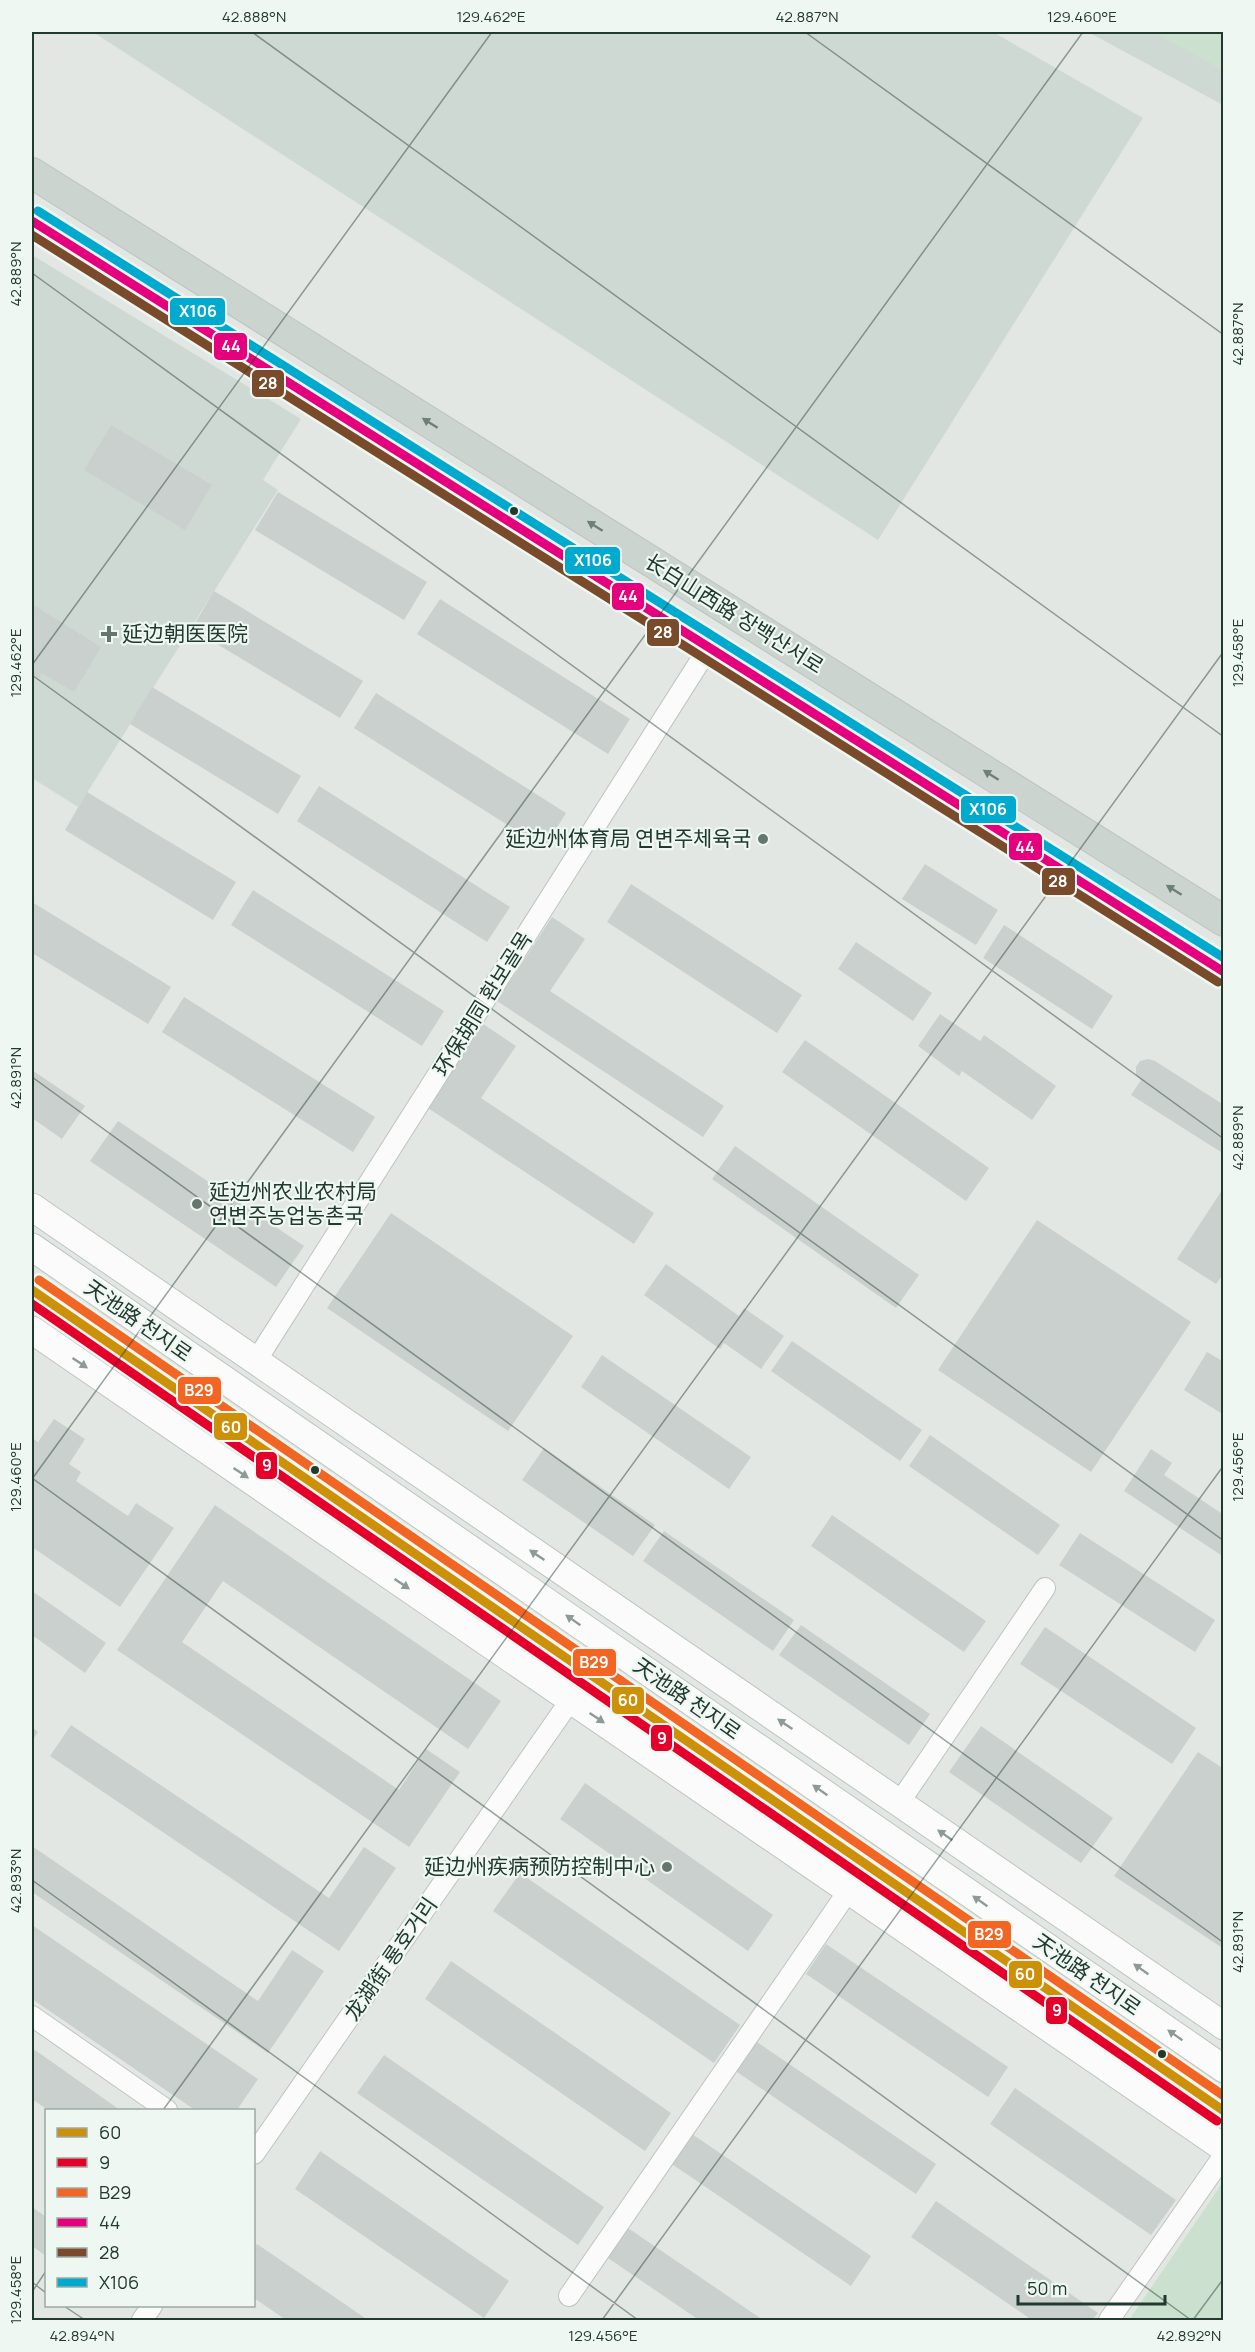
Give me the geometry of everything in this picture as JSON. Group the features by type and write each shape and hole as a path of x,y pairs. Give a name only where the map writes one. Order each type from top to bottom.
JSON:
{"main road":[{"name":"长白山西路 장백산서로","path":"32,173 1224,921"},
{"name":"长白山西路 장백산서로","path":"32,221 1224,972"},
{"name":"天池路 천지로","path":"32,1207 1224,2026"},
{"name":"天池路 천지로","path":"32,1247 1224,2069"},
{"name":"天池路 천지로","path":"32,1290 1224,2111"},
{"path":"33,1334 1224,2148"}],"street":[{"name":"环保胡同 환보골목","path":"256,1361 709,646"},
{"path":"33,1334 54,1306"},
{"path":"899,1803 1045,1588"},
{"name":"龙湖街 룡호거리","path":"255,2153 609,1646"},
{"path":"569,2296 849,1890"},
{"path":"32,2016 166,2109"},
{"path":"1109,2320 1224,2155"},
{"path":"142,2320 151,2307"}],"shaded area":[{"path":"93,32 993,32 1143,118 878,540"},
{"path":"1088,32 1223,32 1223,105"},
{"name":"延边朝医医院","path":"32,255 301,419 263,480 278,490 78,807 32,778"}],"green space":[{"path":"1153,32 1223,32 1223,70"},
{"path":"1223,2182 1223,2320 1129,2320"}],"building":[{"path":"111,425 212,485 185,530 84,470"},
{"path":"278,492 427,582 404,620 255,530"},
{"path":"214,591 363,681 340,718 192,629"},
{"path":"440,599 630,719 608,754 417,634"},
{"path":"32,604 101,647 74,692 42,673 39,678 32,673"},
{"path":"152,687 301,776 278,814 130,724"},
{"path":"376,693 566,813 544,848 354,728"},
{"path":"319,786 510,907 487,942 297,821"},
{"path":"87,792 236,882 213,920 65,830"},
{"path":"925,864 998,910 976,945 902,899"},
{"path":"631,884 802,995 777,1033 607,922"},
{"path":"253,890 444,1011 422,1046 231,925"},
{"path":"32,902 171,987 148,1024 32,953"},
{"path":"552,917 585,939 550,991 724,1106 703,1137 497,1001"},
{"path":"1004,925 1113,996 1092,1029 983,958"},
{"path":"856,942 932,993 913,1021 838,969"},
{"path":"184,997 375,1117 353,1152 162,1032"},
{"path":"940,1014 980,1041 984,1035 1056,1086 1032,1120 962,1071 959,1076 918,1046"},
{"path":"483,1024 516,1046 481,1098 654,1213 634,1244 428,1108"},
{"path":"805,1040 989,1168 966,1201 782,1072"},
{"path":"1148,1059 1155,1061 1224,1105 1224,1154 1131,1095 1141,1080 1136,1075 1136,1067 1140,1061"},
{"path":"32,1070 85,1106 62,1139 32,1118"},
{"name":"延边州农业农村局 연변주농업농촌국","path":"118,1121 304,1246 276,1287 90,1161"},
{"path":"735,1146 919,1275 896,1308 712,1179"},
{"path":"1224,1187 1224,1273 1216,1284 1177,1259"},
{"path":"391,1213 573,1336 508,1431 327,1308"},
{"path":"1037,1220 1191,1322 1091,1472 938,1370"},
{"path":"666,1264 739,1316 744,1308 784,1336 761,1369 724,1343 720,1349 644,1295"},
{"path":"792,1341 922,1430 900,1461 771,1371"},
{"path":"1207,1352 1224,1362 1224,1415 1184,1390"},
{"path":"602,1355 751,1457 729,1489 581,1387"},
{"path":"54,1419 85,1439 69,1464 81,1472 76,1481 128,1516 136,1503 174,1528 120,1607 32,1547 32,1438 38,1442"},
{"path":"930,1435 1060,1525 1038,1555 909,1466"},
{"path":"544,1448 655,1525 633,1556 522,1480"},
{"path":"1151,1449 1172,1463 1164,1475 1224,1515 1224,1557 1124,1491"},
{"path":"215,1505 501,1701 468,1749 223,1581 182,1642 399,1790 426,1749 460,1772 409,1847 117,1650"},
{"path":"832,1515 986,1621 964,1652 811,1546"},
{"path":"664,1531 794,1620 773,1651 643,1561"},
{"path":"1080,1533 1215,1620 1195,1652 1059,1565"},
{"path":"32,1591 106,1643 85,1673 32,1635"},
{"path":"801,1625 930,1714 909,1745 779,1655"},
{"path":"1045,1627 1196,1728 1172,1764 1020,1664"},
{"path":"71,1725 329,1898 364,1847 396,1868 339,1951 50,1756"},
{"path":"981,1726 1113,1818 1081,1863 949,1772"},
{"path":"32,1727 38,1732 32,1741"},
{"path":"1198,1752 1224,1769 1224,1949 1114,1876"},
{"name":"延边州疾病预防控制中心","path":"585,1783 773,1915 748,1951 560,1819"},
{"path":"32,1846 258,2001 292,1950 324,1971 268,2053 32,1892"},
{"path":"520,1873 740,2025 714,2063 493,1911"},
{"path":"32,1925 258,2079 238,2109 194,2109 32,1999"},
{"path":"826,1944 1008,2067 988,2097 806,1974"},
{"path":"451,1961 671,2113 645,2151 425,1999"},
{"path":"754,2040 936,2164 916,2194 734,2070"},
{"path":"35,2050 119,2109 47,2109 32,2099 32,2055"},
{"path":"384,2055 604,2207 578,2245 357,2093"},
{"path":"1015,2088 1176,2200 1151,2235 990,2124"},
{"path":"689,2132 871,2256 851,2286 669,2162"},
{"path":"320,2151 509,2281 484,2318 295,2189"},
{"path":"936,2201 1098,2313 1092,2320 1032,2320 911,2237"},
{"path":"32,2207 45,2216 45,2255 32,2246"},
{"path":"625,2226 763,2320 699,2320 605,2256"},
{"path":"257,2244 368,2320 286,2320 255,2299 255,2247"}],"transit line":[{"name":"X106","path":"38,211 1224,958"},
{"name":"44","path":"32,221 1224,972"},
{"name":"28","path":"32,235 1218,982"},
{"name":"B29","path":"39,1280 1224,2096"},
{"name":"60","path":"32,1290 1224,2111"},
{"name":"9","path":"32,1304 1217,2121"}],"place":[{"name":"延边朝医医院","path":"109,634"},
{"name":"延边州体育局 연변주체육국","path":"763,839"},
{"name":"延边州农业农村局 연변주농업농촌국","path":"197,1204"},
{"name":"延边州疾病预防控制中心","path":"667,1867"}]}
